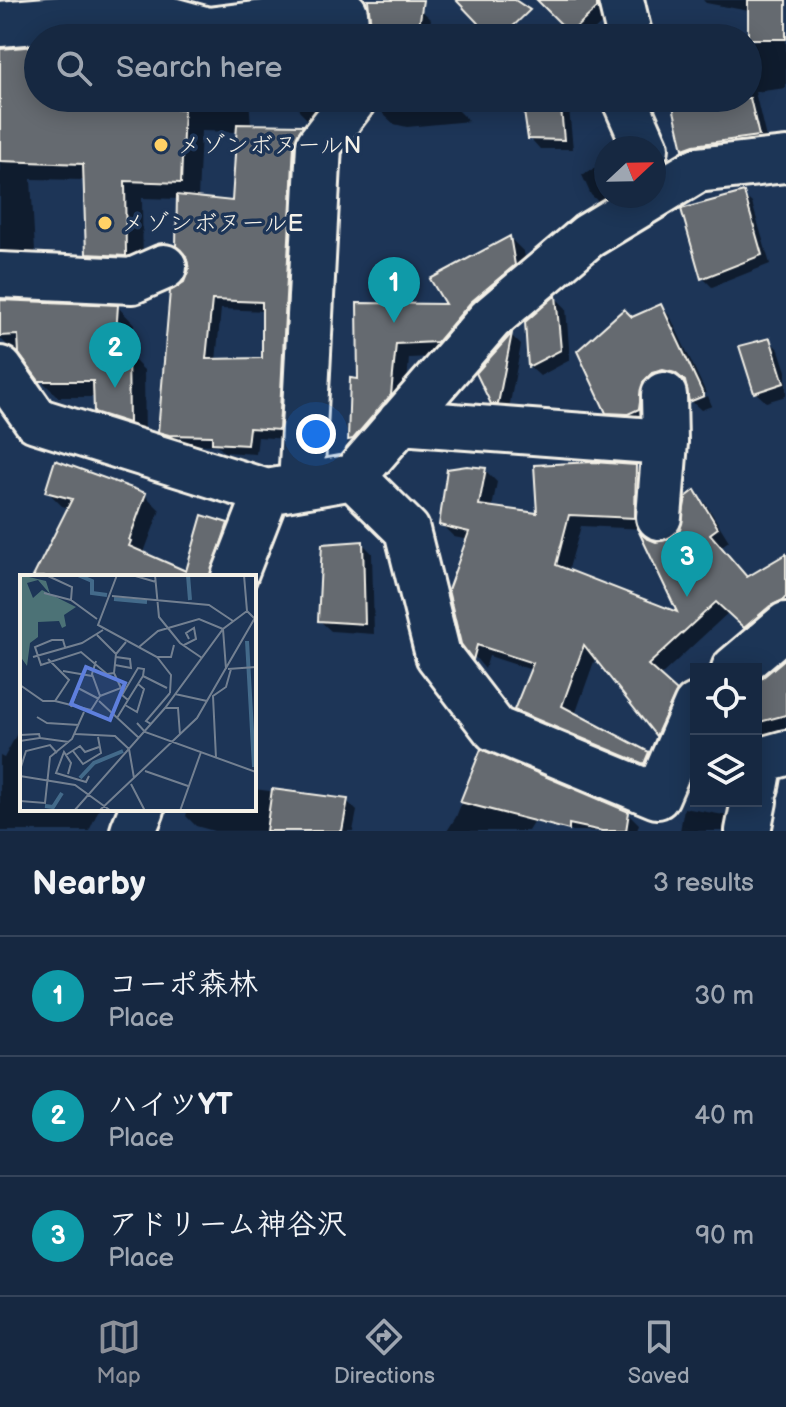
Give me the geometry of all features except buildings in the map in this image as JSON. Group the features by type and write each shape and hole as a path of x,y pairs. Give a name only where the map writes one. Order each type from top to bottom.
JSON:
{"street":[{"path":"621,0 627,24"},
{"path":"0,24 142,12 186,24"},
{"path":"256,24 345,13 346,24"},
{"path":"235,575 284,489 319,145 344,112"},
{"path":"630,112 641,136"},
{"path":"666,177 786,160"},
{"path":"0,369 36,420 284,489 353,477 490,319 622,208"},
{"path":"0,275 132,281 164,267"},
{"path":"659,517 665,442 664,395"},
{"path":"400,422 665,442"},
{"path":"353,477 407,530 438,655 495,729 657,796 690,720"},
{"path":"741,663 786,625"},
{"path":"762,760 786,753"},
{"path":"748,831 753,807"},
{"path":"133,831 141,811"}],"place":[{"name":"メゾンボヌールN","path":"161,145"},
{"name":"メゾンボヌールE","path":"105,223"},
{"name":"コーポ森林","path":"394,323"},
{"name":"ハイツYT","path":"115,388"},
{"name":"アドリーム神谷沢","path":"687,597"}]}
